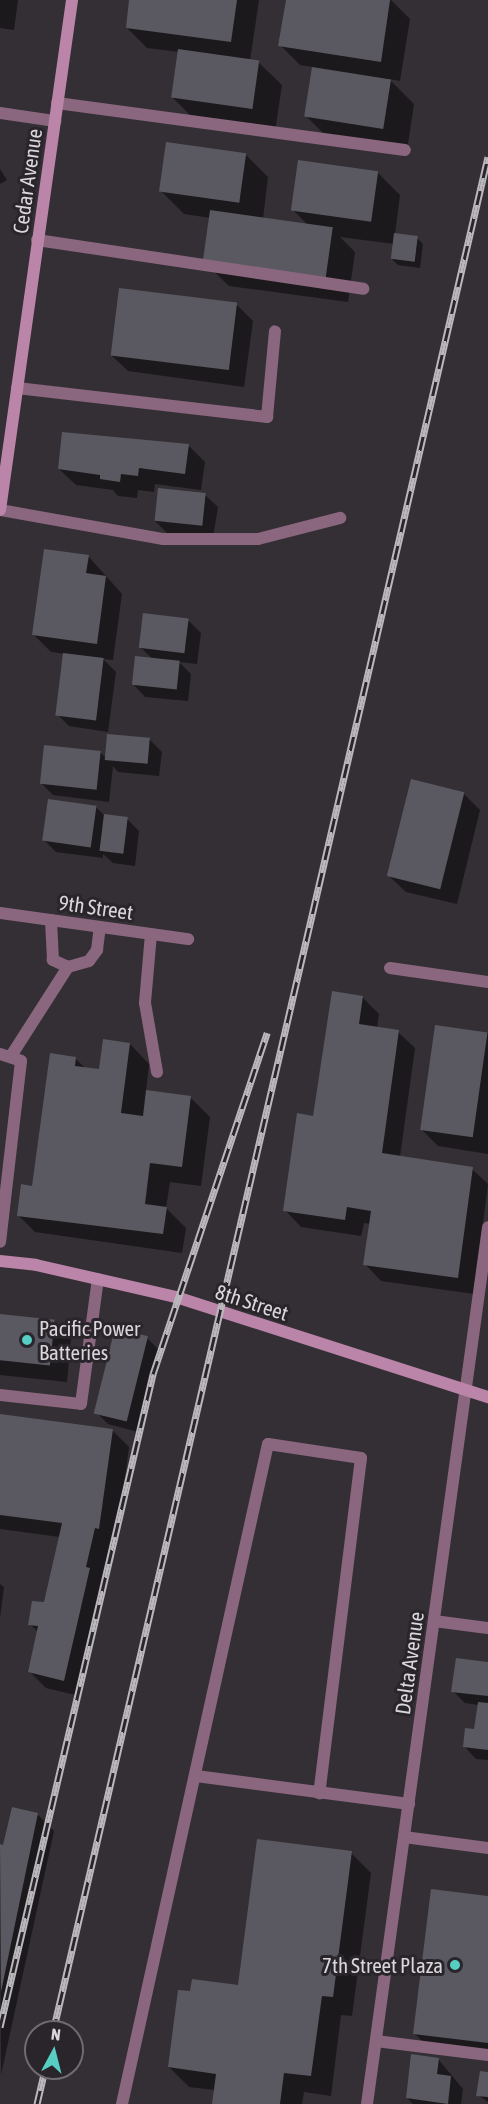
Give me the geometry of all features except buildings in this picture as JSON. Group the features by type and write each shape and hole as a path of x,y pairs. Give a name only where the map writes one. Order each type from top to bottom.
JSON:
{"street":[{"name":"Cedar Avenue","path":"0,510 72,0"},
{"path":"57,103 405,150"},
{"path":"0,113 55,121"},
{"path":"37,240 363,289"},
{"path":"17,388 267,417 275,331"},
{"path":"0,510 163,539 258,539 340,518"},
{"name":"9th Street","path":"0,913 188,939"},
{"path":"51,920 53,960 68,967 89,962 97,950 100,927"},
{"path":"150,934 145,1003 157,1072"},
{"path":"0,1242 21,1061 5,1055 68,967"},
{"path":"390,968 488,982"},
{"name":"Delta Avenue","path":"367,2104 488,1227"},
{"name":"8th Street","path":"0,1261 98,1279 176,1297 488,1397"},
{"path":"0,1395 81,1404 98,1279"},
{"path":"122,2104 268,1444 361,1458 319,1792"},
{"path":"434,1621 488,1628"},
{"path":"196,1776 409,1804"},
{"path":"404,1837 488,1848"},
{"path":"376,2041 488,2055"}],"railway":[{"path":"56,2020 488,157"},
{"path":"0,2027 153,1374 267,1033"},
{"path":"37,2104 42,2080"}],"place":[{"name":"Pacific Power Batteries","path":"27,1340"},
{"name":"7th Street Plaza","path":"455,1965"}]}
